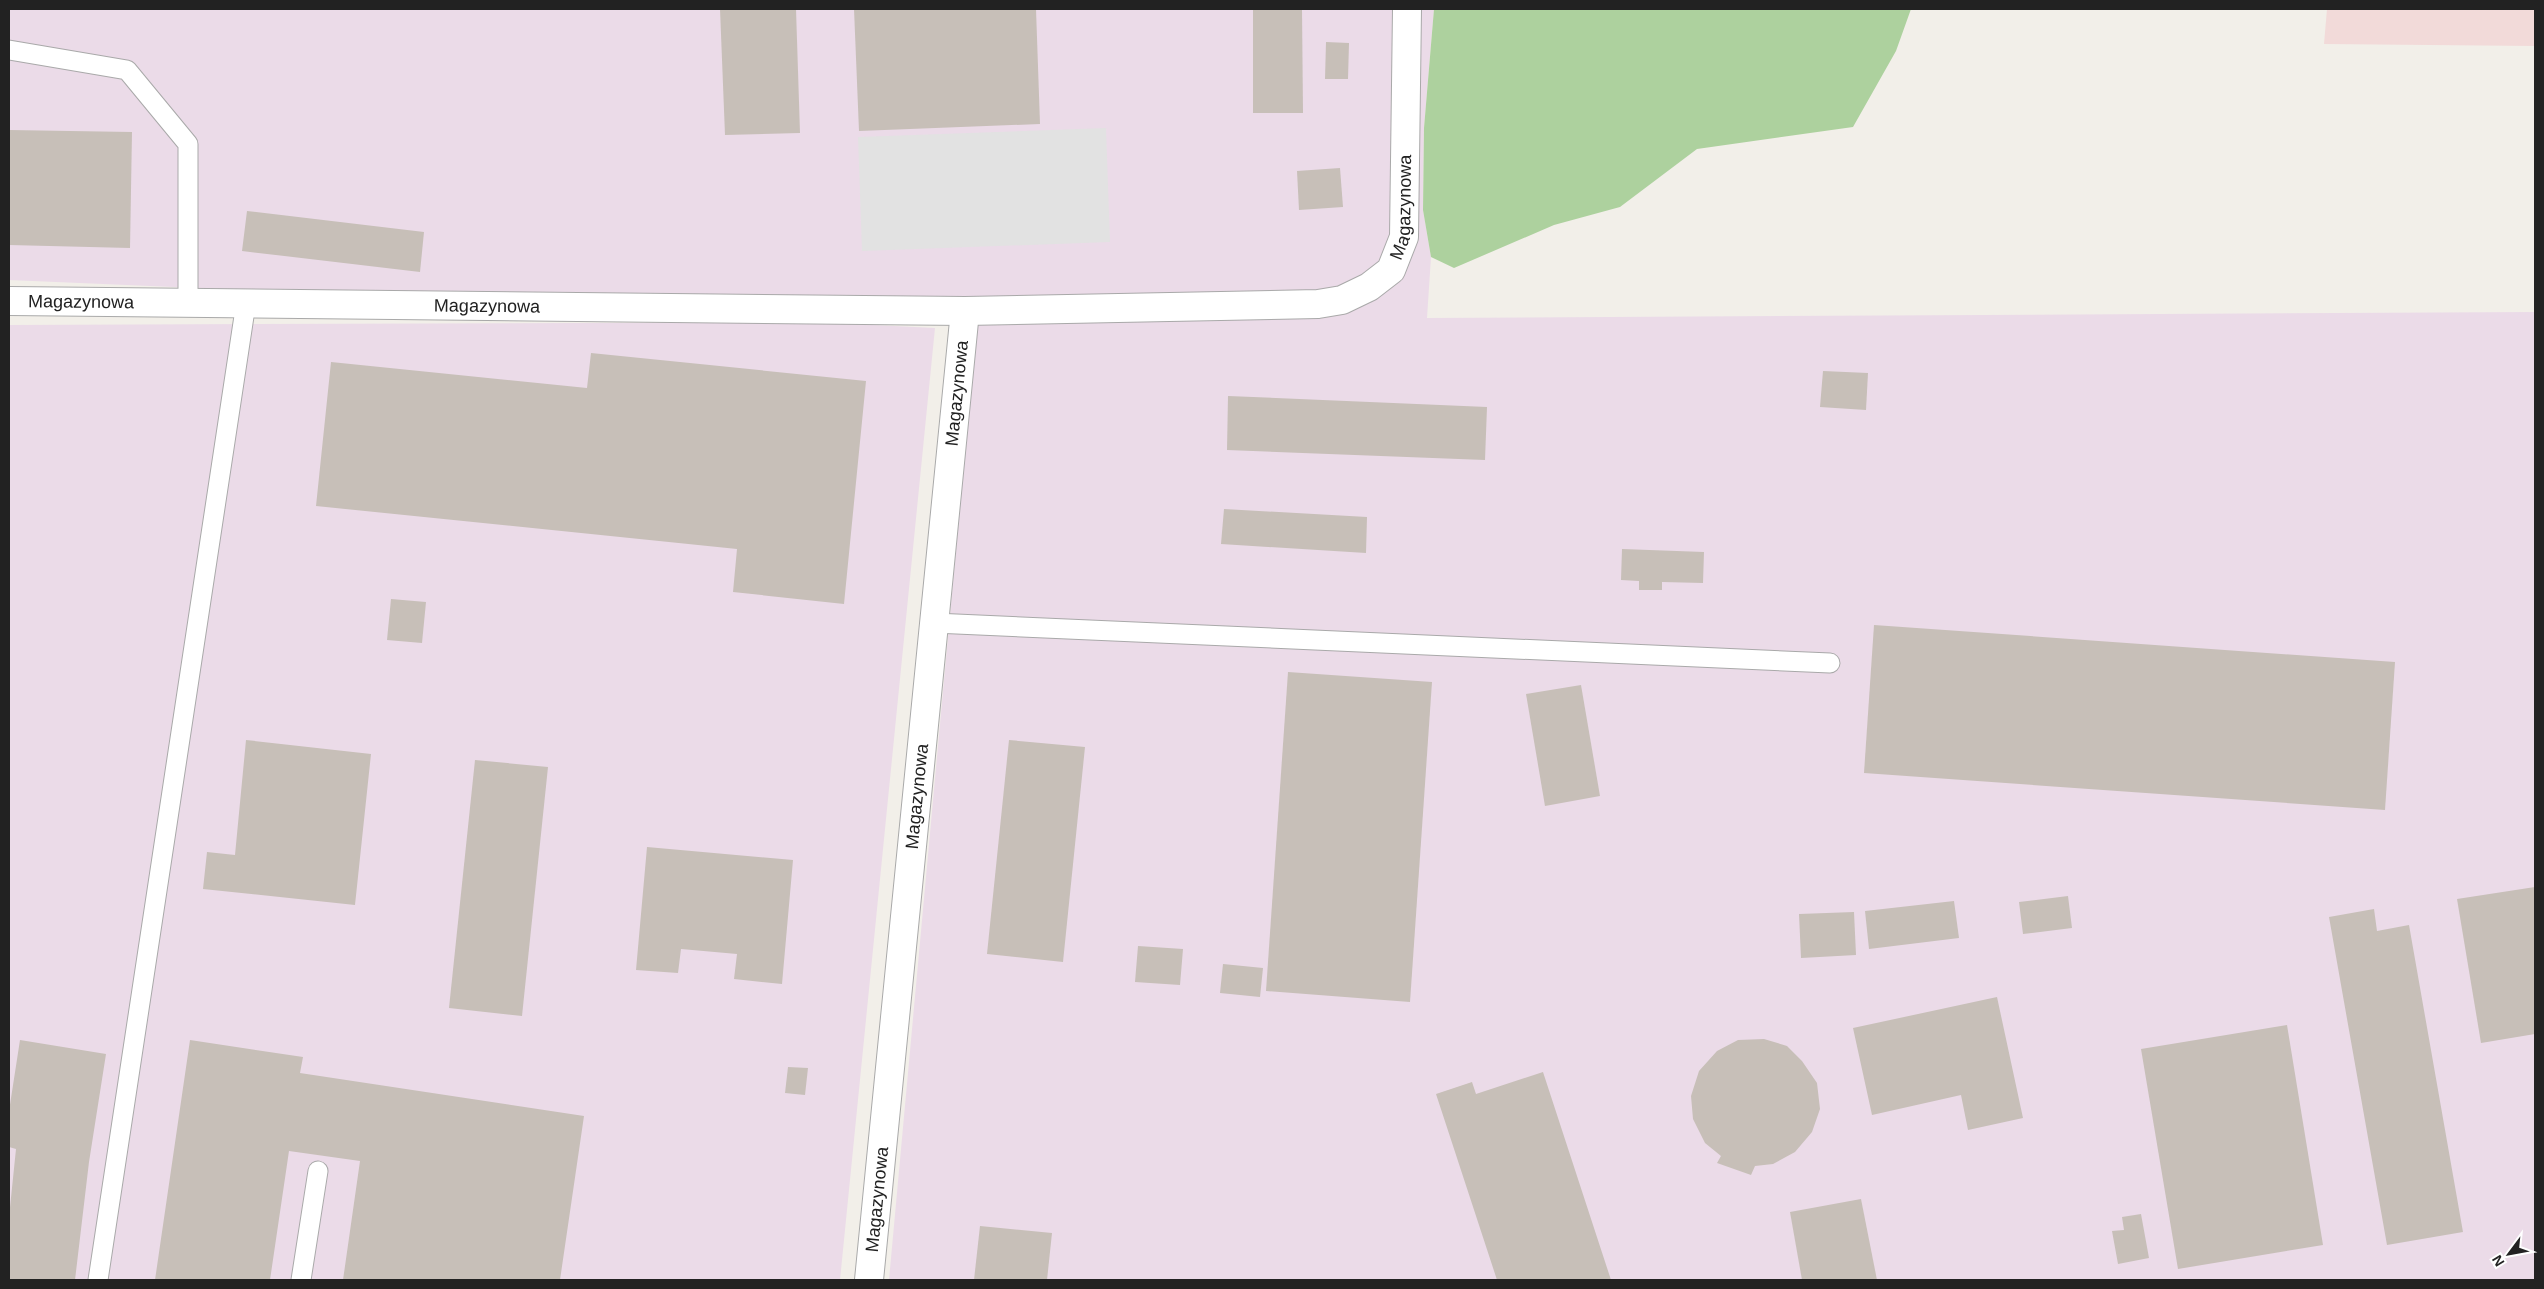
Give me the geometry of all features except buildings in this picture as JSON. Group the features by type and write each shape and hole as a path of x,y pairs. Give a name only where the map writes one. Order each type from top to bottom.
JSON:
{"street":[{"name":"Magazynowa","path":"9,301 965,311 1318,304 1342,300 1369,287 1391,270 1404,237 1407,9"},
{"name":"Magazynowa","path":"869,1280 965,311"}],"lane":[{"path":"9,50 127,70 188,144 188,303"},
{"path":"98,1280 246,303"},
{"path":"934,623 1830,663"},
{"path":"301,1280 318,1171"}],"shaded area":[{"path":"9,9 1434,9 1424,128 1423,210 1431,257 1427,318 2535,312 2535,1280 889,1280 977,321 9,280"},
{"path":"2327,9 2535,9 2535,46 2324,44"},
{"path":"1106,128 1110,242 862,251 858,137"},
{"path":"813,322 935,328 840,1280 9,1280 9,325"}],"green space":[{"path":"1434,9 1911,9 1896,51 1853,127 1697,149 1620,207 1554,225 1454,268 1431,257 1423,210 1424,128"}]}
